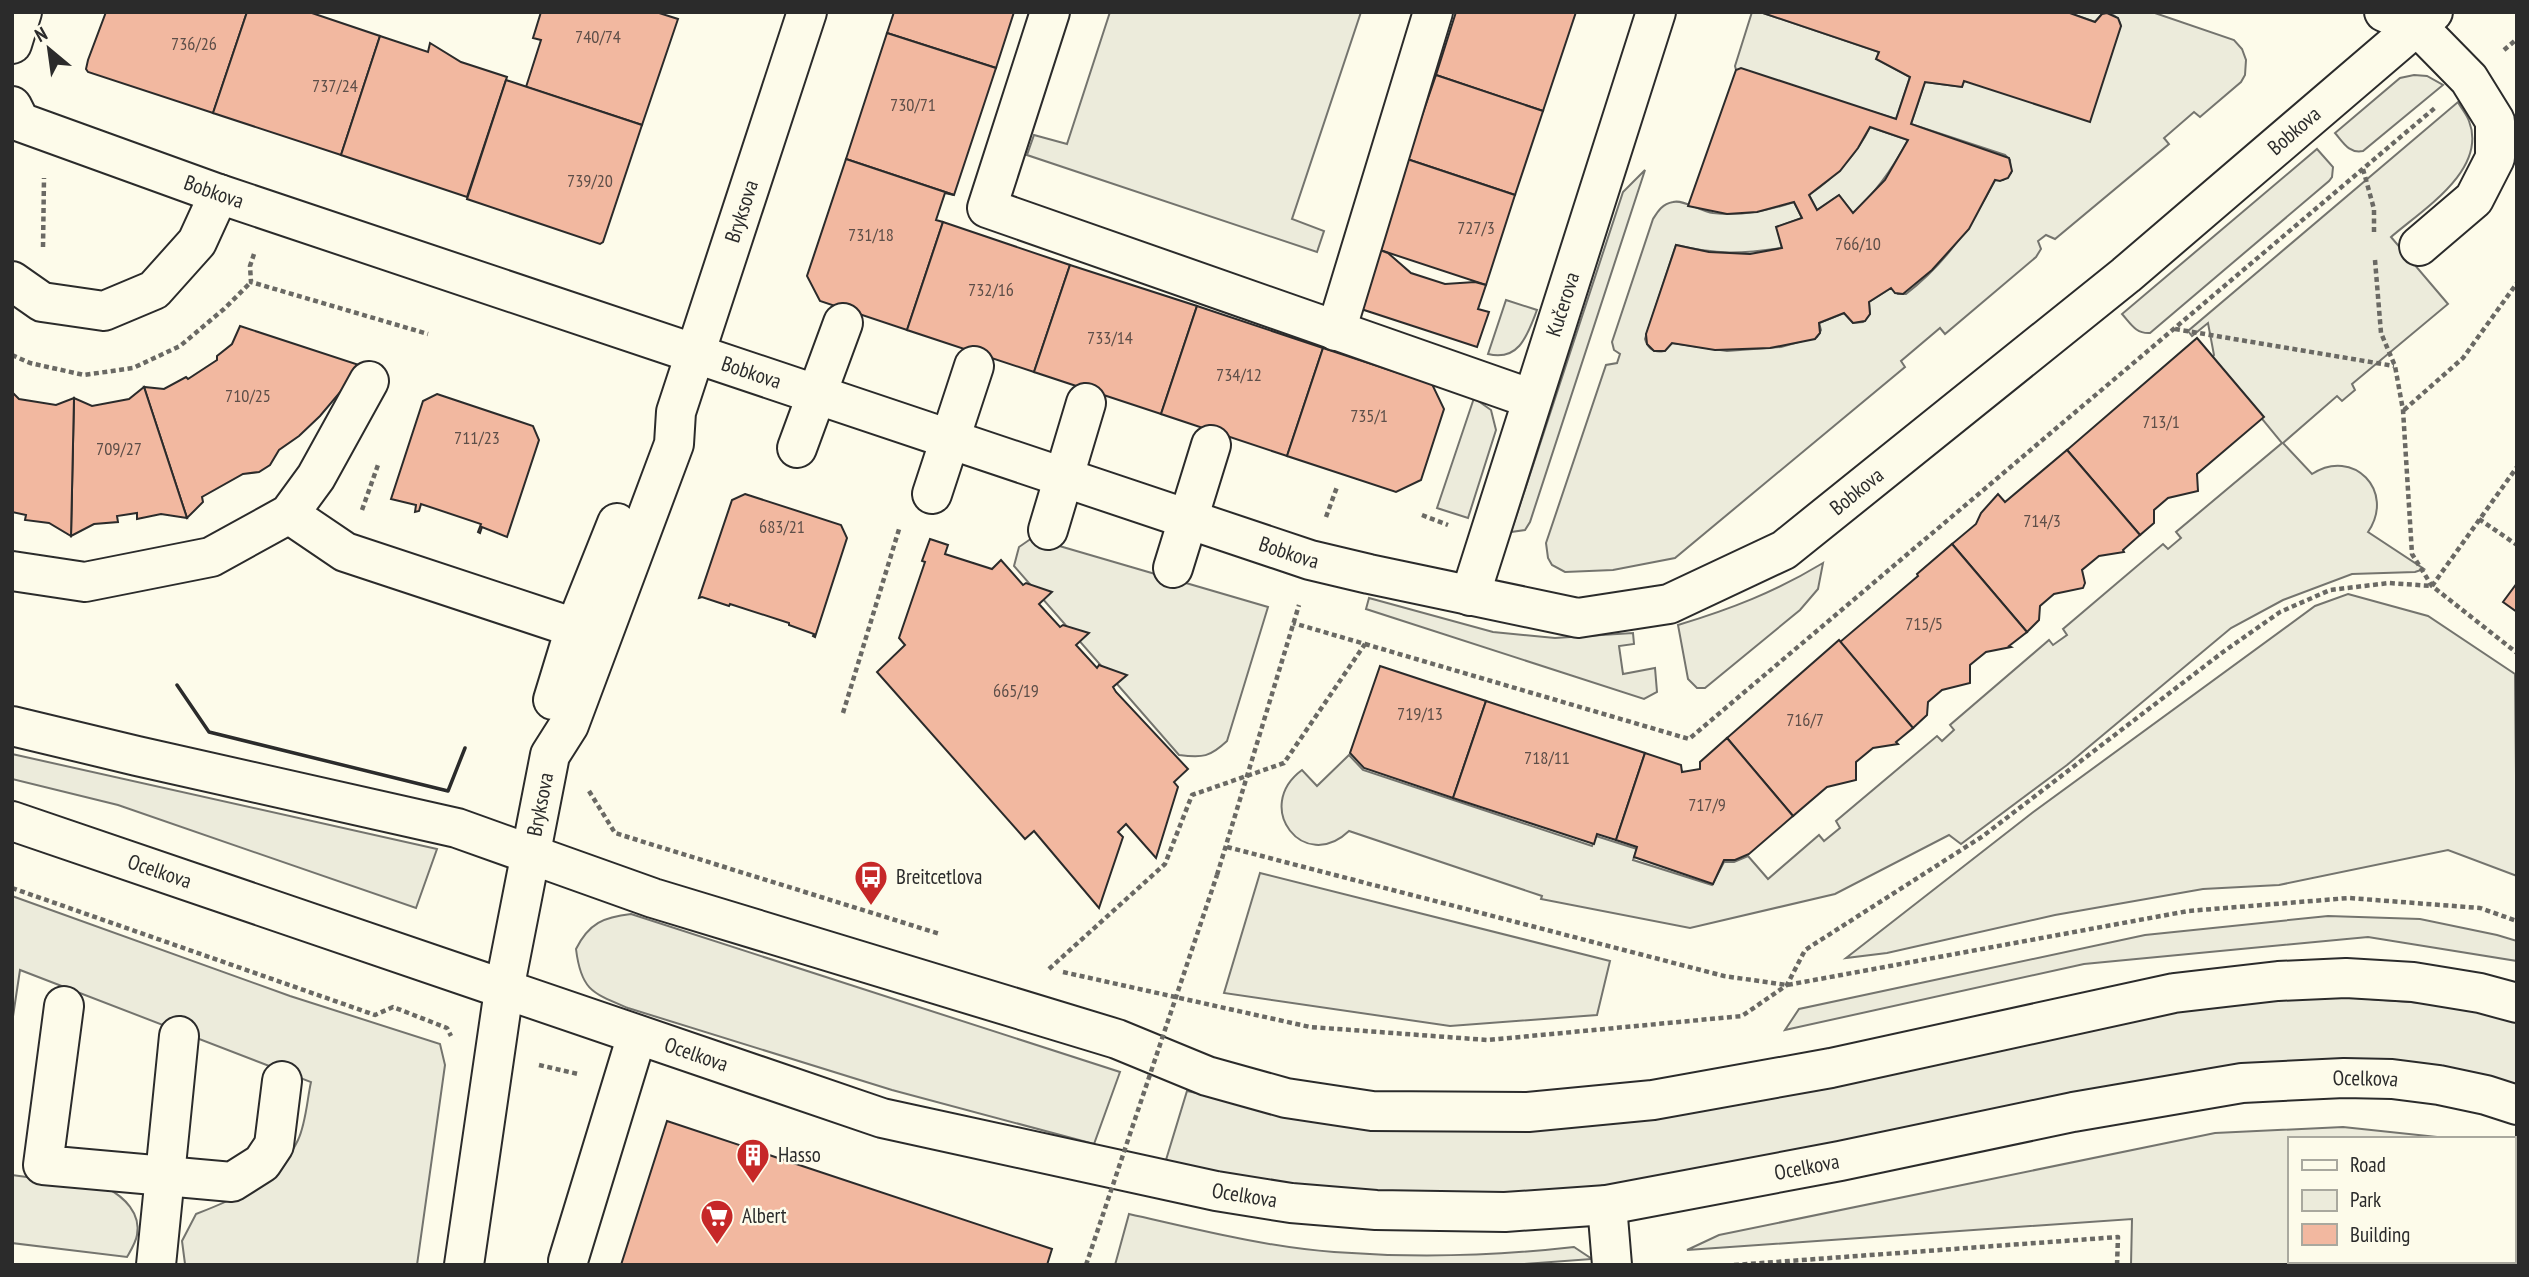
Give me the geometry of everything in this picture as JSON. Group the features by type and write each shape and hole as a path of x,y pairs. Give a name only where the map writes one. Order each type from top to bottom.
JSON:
{"street":[{"path":"12,44 22,12"},
{"name":"Bryksova","path":"550,755 569,725 674,444 676,412 807,12"},
{"path":"1050,12 987,208 1532,399"},
{"path":"1336,331 1433,12"},
{"name":"Kučerova","path":"1471,596 1615,134 1656,12"},
{"path":"2411,17 2469,79 2495,121 2495,158 2474,199 2419,246"},
{"name":"Bobkova","path":"12,106 20,122 219,194 1310,560 1578,618 1669,604 1784,551 2126,275 2411,17"},
{"path":"27,292 104,311 154,290 197,242 219,194"},
{"path":"797,448 843,323"},
{"path":"918,504 951,439 974,366"},
{"path":"12,571 85,582 211,556 289,514 316,477 369,381"},
{"path":"1048,530 1086,403"},
{"name":"Bryksova","path":"531,855 550,755 547,722 575,628 650,441 676,412"},
{"path":"1173,568 1211,445"},
{"path":"289,514 345,552 575,628"},
{"path":"12,726 457,828 653,898 1117,1039 1207,1076 1286,1098 1372,1111 1528,1112 1653,1100 1831,1068 2174,993 2278,981 2346,978 2413,982 2480,993 2517,1003"},
{"name":"Ocelkova","path":"12,821 882,1118 1216,1191 1291,1203 1376,1210 1505,1212 1607,1205 1840,1161 2073,1112 2242,1083 2392,1079 2439,1085 2517,1105"},
{"path":"464,1265 504,990 531,855"},
{"path":"64,1006 43,1165 232,1182 262,1163 274,1145 282,1081"},
{"path":"568,1261 637,1035"},
{"path":"156,1265 179,1036"},
{"path":"1607,1205 1612,1265"}],"path":[{"path":"27,292 44,132"},
{"path":"2363,169 2374,209 2375,235"},
{"path":"257,244 250,266 251,282 428,334"},
{"path":"2375,248 2381,333 2395,366 2403,410 2412,554 2432,586 2517,653"},
{"path":"2403,410 2463,358 2517,282"},
{"path":"2175,329 2395,366"},
{"path":"2432,586 2517,467"},
{"path":"1323,524 1337,487"},
{"path":"843,713 918,504"},
{"path":"2479,519 2517,545"},
{"path":"1086,1265 1227,847 1310,560"},
{"path":"1293,623 1365,644 1284,763 1192,795 1165,864 1049,969 1310,1027 1488,1040 1742,1016 1787,985 1805,950 1983,836 2223,652 2280,612 2330,590 2389,583 2432,586"},
{"path":"588,791 615,833 945,936"},
{"path":"1227,847 1724,976 1787,985 2188,911 2348,898 2480,908 2517,921"},
{"path":"12,888 375,1015 393,1007 447,1028 455,1043"},
{"path":"536,1064 582,1075"},
{"path":"1734,1265 2118,1237 2117,1265"}],"green space":[{"path":"1110,12 1361,12 1292,219 1324,231 1317,252 1027,155 1034,135 1067,144"},
{"path":"1752,12 1760,12 1879,52 1877,59 1910,77 1896,119 1736,70"},
{"path":"2066,12 2152,12 2234,40 2242,49 2246,60 2245,75 2241,82 2200,117 2194,112 2164,138 2169,144 2055,239 2046,235 2038,241 2041,249 2036,257 1945,334 1940,328 1901,361 1905,367 1675,558 1613,570 1565,572 1552,565 1546,543 1606,365 1617,363 1620,354 1614,350 1612,342 1653,219 1661,208 1677,202 1713,213 1734,214 1794,202 1802,218 1777,227 1782,248 1729,252 1704,251 1676,245 1645,339 1652,350 1664,351 1672,343 1727,351 1781,347 1817,337 1821,330 1819,323 1844,313 1853,323 1863,322 1870,314 1869,302 1891,288 1898,294 1906,294 1934,269 1967,228 1995,180 2003,180 2011,173 2010,160 2005,155 1911,124 1925,82 1962,87 1964,81 2121,26 2111,14 2102,14 2095,22"},
{"path":"2427,76 2443,85 2363,151 2354,151 2335,133 2400,78"},
{"path":"2458,102 2469,121 2472,139 2469,156 2449,187 2391,237 2448,304 2352,384 2355,390 2342,401 2337,396 2283,443 2312,474 2327,467 2342,466 2366,477 2377,502 2375,517 2368,532 2424,569 2415,572 2352,574 2283,600 2231,628 2067,765 1961,844 1949,835 1835,894 1690,928 1541,899 1542,896 1349,831 1332,842 1316,845 1301,840 1290,830 1283,817 1282,801 1288,785 1302,770 1317,786 1349,755 1363,770 1592,846 1596,836 1637,849 1633,860 1712,885 1724,862 1734,862 1748,856 1768,879 1819,835 1824,841 1840,828 1836,821 1937,736 1942,741 1954,730 1950,725 2049,640 2053,645 2067,635 2063,629 2163,544 2168,549 2181,538 2176,532 2282,443 2212,358 2214,355 2208,323 2192,336 2188,331"},
{"path":"1870,127 1908,140 1877,188 1853,213 1839,195 1817,210 1809,195 1844,165"},
{"path":"2317,149 2333,167 2329,181 2150,333 2141,332 2131,325 2122,314"},
{"path":"1645,170 1530,522 1525,530 1511,532 1623,192"},
{"path":"1506,300 1537,310 1526,336 1515,350 1508,354 1488,354"},
{"path":"1474,398 1491,410 1496,430 1468,518 1437,508"},
{"path":"1032,538 1268,607 1227,741 1206,755 1179,755 1014,566 1019,547"},
{"path":"1823,563 1818,589 1800,610 1705,688 1697,688 1688,679 1678,625 1752,599"},
{"path":"2348,594 2428,616 2515,674 2517,876 2448,850 2279,885 2203,889 2055,915 1887,953 1846,958 2032,813 2315,606"},
{"path":"1369,598 1493,632 1555,638 1633,633 1634,644 1619,646 1623,674 1655,668 1657,692 1644,699 1366,609"},
{"path":"12,754 437,849 416,908 118,805 12,779"},
{"path":"1260,873 1610,961 1597,1015 1450,1026 1224,993"},
{"path":"12,896 290,996 440,1044 445,1065 417,1265 185,1264 182,1241 196,1214 254,1187 280,1167 290,1154 303,1126 311,1082 20,970 12,1023"},
{"path":"631,914 1120,1072 1094,1144 892,1090 628,1008 605,998 585,982 576,949 586,933 598,923"},
{"path":"2328,916 2420,919 2497,935 2517,941 2517,961 2368,937 2084,964 1785,1030 1799,1009 2145,935"},
{"path":"2288,993 2465,1006 2517,1021 2517,1088 2476,1073 2357,1062 1657,1186 1441,1201 1165,1174 1166,1160 1187,1091 1360,1127 2001,1039"},
{"path":"2343,1127 2437,1137 2288,1137 2288,1263 2515,1263 2517,1158 2517,1265 2131,1265 2132,1219 1687,1250 1719,1235 2215,1133"},
{"path":"12,1175 107,1188 113,1192 130,1207 138,1227 127,1257 12,1243"},
{"path":"1129,1214 1231,1237 1308,1250 1424,1255 1484,1254 1574,1247 1592,1259 1510,1265 1115,1265"}],"building":[{"path":"106,12 247,12 213,113 88,72 88,60"},
{"path":"247,12 309,12 380,36 341,155 213,113"},
{"path":"541,12 656,12 678,19 642,125 526,87 541,40 533,38"},
{"path":"894,12 1014,12 996,68 887,33"},
{"path":"1456,12 1576,12 1543,111 1436,75"},
{"path":"1760,12 2067,12 2095,22 2102,14 2107,13 2118,18 2121,26 2090,122 1964,81 1962,87 1925,82 1911,124 2009,158 2012,171 2008,178 1995,180 1969,229 1932,270 1903,294 1895,293 1891,288 1869,302 1870,314 1865,321 1853,323 1844,313 1819,323 1820,333 1815,339 1770,348 1715,350 1672,343 1665,351 1654,351 1647,344 1646,334 1676,245 1709,252 1750,254 1782,248 1776,227 1802,218 1794,202 1757,212 1727,214 1688,206 1736,70 1741,68 1896,119 1910,77 1876,59 1879,52","holes":["1870,127 1908,140 1885,180 1853,213 1839,195 1817,210 1809,195 1840,171"]},
{"path":"887,33 996,68 954,195 846,159"},
{"path":"380,36 428,52 430,43 461,62 507,77 467,197 341,155"},
{"path":"1436,75 1543,111 1515,195 1407,159"},
{"path":"506,80 642,125 603,242 600,244 467,199"},
{"path":"846,159 954,195 945,193 936,220 943,222 907,330 820,301 807,276"},
{"path":"1407,159 1515,195 1486,285 1377,249"},
{"path":"943,222 1070,265 1034,372 907,330"},
{"path":"1377,249 1388,253 1411,273 1445,284 1475,282 1486,285 1478,309 1489,312 1477,347 1358,308"},
{"path":"1070,265 1197,306 1161,414 1034,372"},
{"path":"1197,306 1323,348 1287,456 1161,414"},
{"path":"240,326 359,365 320,416 279,450 270,465 259,472 243,474 202,497 203,502 187,518 144,387 164,389 186,377 188,379 217,360 217,356 232,344"},
{"path":"2197,338 2264,417 2197,474 2198,491 2168,498 2154,510 2154,523 2140,535 2067,450"},
{"path":"1323,348 1432,384 1444,409 1421,480 1396,492 1287,456"},
{"path":"144,387 187,518 161,514 137,519 137,513 117,516 118,522 94,524 71,536 74,398 92,406 129,399"},
{"path":"12,392 19,399 56,405 74,398 71,536 49,523 25,520 26,515 12,512"},
{"path":"437,394 533,426 539,440 507,537 482,527 480,533 481,524 421,504 419,511 415,512 416,505 391,499 423,401"},
{"path":"2067,450 2140,535 2124,552 2099,556 2082,570 2085,583 2083,588 2054,594 2040,606 2039,620 2027,632 1952,544 1976,524 1981,513 1998,494 2005,502"},
{"path":"745,494 841,525 847,538 815,637 814,634 789,623 730,604 729,606 699,598 732,500"},
{"path":"930,539 948,545 945,554 992,569 1001,560 1023,585 1026,583 1052,592 1039,604 1060,627 1063,625 1089,633 1076,645 1097,668 1099,665 1127,675 1113,687 1116,692 1188,769 1174,782 1178,787 1156,858 1126,824 1118,832 1123,837 1099,908 1034,831 1025,839 877,672 905,645 899,638 925,562 922,561"},
{"path":"1952,544 2027,632 2009,646 2011,647 1986,652 1970,665 1970,683 1942,690 1928,702 1927,715 1913,728 1840,642"},
{"path":"2517,583 2517,612 2503,602"},
{"path":"1839,640 1913,728 1896,742 1898,744 1873,748 1856,762 1856,780 1827,787 1793,816 1727,738"},
{"path":"1380,666 1486,701 1453,798 1364,768 1350,753"},
{"path":"1486,701 1645,753 1616,840 1597,834 1594,844 1453,798"},
{"path":"1727,738 1793,816 1749,854 1735,860 1724,860 1713,884 1634,857 1637,847 1616,840 1645,753 1681,765 1682,772 1700,769 1700,762"},
{"name":"Hasso","path":"667,1121 1052,1249 1047,1265 621,1265"}],"wall":[{"path":"177,685 209,732 448,791 465,748"}],"place":[{"name":"Breitcetlova","path":"871,907"},
{"name":"Hasso","path":"753,1185"},
{"name":"Albert","path":"717,1246"}]}
